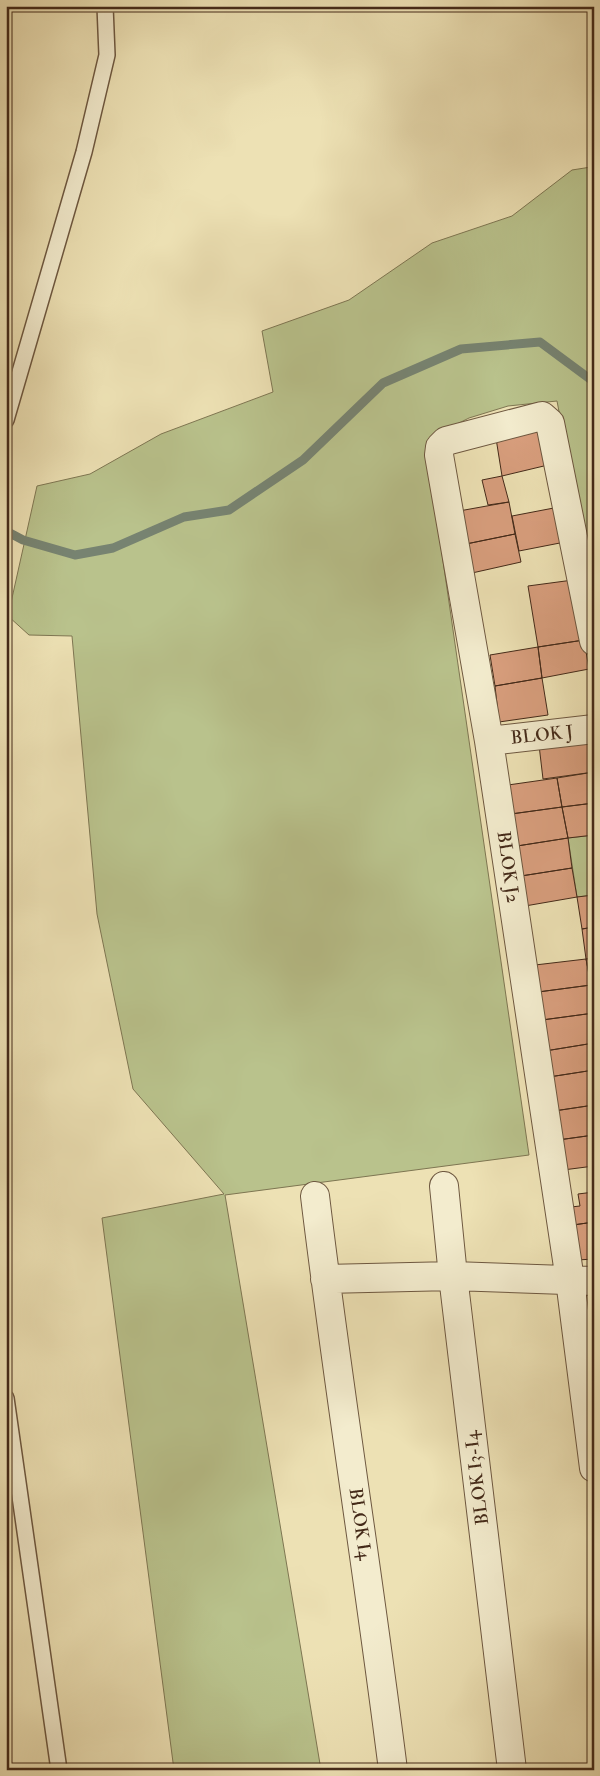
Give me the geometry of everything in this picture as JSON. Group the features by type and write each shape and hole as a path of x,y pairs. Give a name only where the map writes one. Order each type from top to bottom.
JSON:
{"street":[{"name":"BLOK J2","path":"594,642 550,423 542,416 446,441 440,447 439,454 582,1280 594,1468"},
{"name":"BLOK J","path":"489,741 594,729"},
{"name":"BLOK I3-I4","path":"444,1186 512,1770"},
{"name":"BLOK I4","path":"316,1196 325,1279 393,1770"},
{"path":"325,1279 453,1276 582,1280"}],"lane":[{"path":"6,420 88,132 106,55 105,6"},
{"path":"6,1398 59,1770"}],"green space":[{"path":"591,167 594,189 594,596 557,401 508,406 469,418 429,438 429,464 529,1155 225,1195 321,1770 174,1770 102,1218 224,1194 133,1089 97,914 72,636 29,635 8,616 37,486 90,474 161,434 273,392 262,331 349,300 432,243 512,216 572,170"},
{"path":"594,835 594,895 577,897 568,838"}],"building":[{"path":"540,422 548,465 502,476 495,432"},
{"path":"502,476 509,502 488,505 482,480"},
{"path":"509,502 515,534 466,544 459,511"},
{"path":"559,507 565,542 519,551 512,516"},
{"path":"515,534 521,562 472,573 466,544"},
{"path":"573,580 584,640 538,647 528,586"},
{"path":"584,640 589,669 542,678 538,647"},
{"path":"538,647 542,678 495,686 490,655"},
{"path":"542,678 548,715 499,722 495,686"},
{"path":"594,737 594,772 543,779 539,745"},
{"path":"594,772 594,803 562,807 557,778"},
{"path":"557,778 562,807 511,814 508,785"},
{"path":"594,803 594,835 568,838 562,807"},
{"path":"562,807 568,838 517,846 511,814"},
{"path":"568,838 572,868 521,876 517,846"},
{"path":"572,868 577,897 525,906 521,876"},
{"path":"594,895 594,927 582,929 577,897"},
{"path":"594,927 594,958 586,959 582,929"},
{"path":"594,958 594,985 591,985 586,959"},
{"path":"586,959 591,985 538,992 535,965"},
{"path":"591,985 594,1013 542,1020 538,992"},
{"path":"594,1013 594,1043 545,1051 542,1020"},
{"path":"594,1043 594,1070 549,1077 545,1051"},
{"path":"594,1070 594,1105 554,1111 549,1077"},
{"path":"594,1105 594,1135 558,1140 554,1111"},
{"path":"594,1135 594,1166 563,1170 558,1140"},
{"path":"594,1192 594,1222 573,1225 571,1207 580,1206 578,1194"},
{"path":"594,1222 594,1259 577,1260 573,1225"}],"waterway":[{"path":"6,531 23,540 75,555 113,548 184,517 229,510 303,460 383,383 461,349 540,342 594,382"}]}
